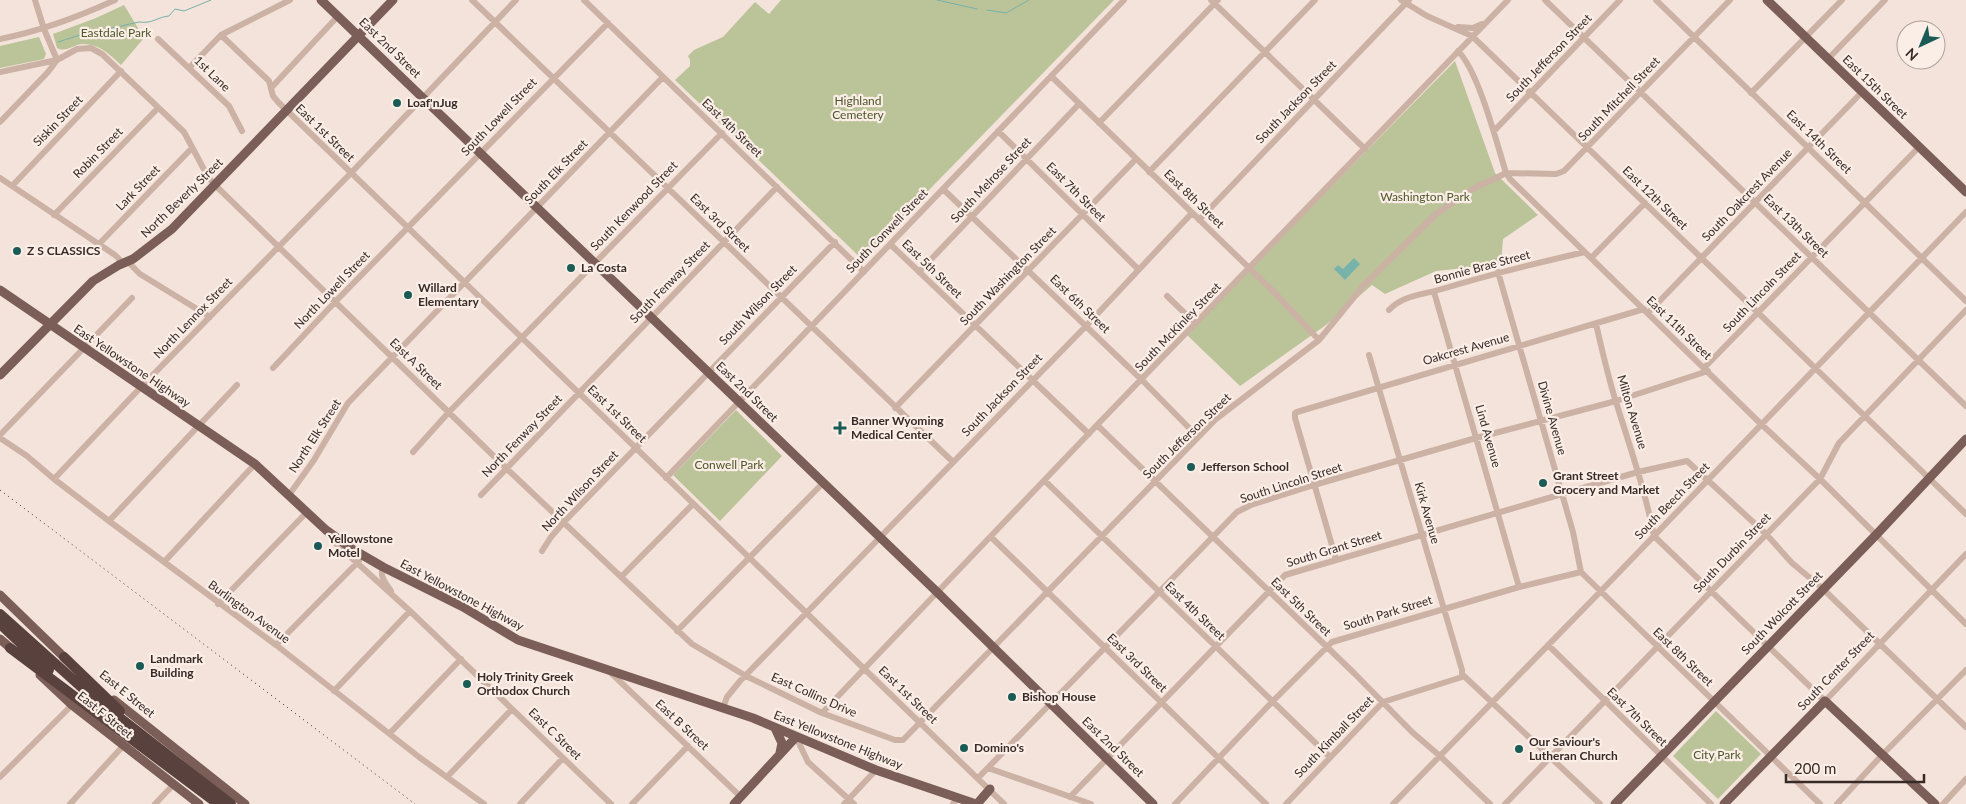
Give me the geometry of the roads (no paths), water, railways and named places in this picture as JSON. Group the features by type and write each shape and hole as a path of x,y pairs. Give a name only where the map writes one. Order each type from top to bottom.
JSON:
{"highway":[{"path":"0,614 88,693 231,804"},
{"path":"0,624 49,670 116,728"},
{"path":"10,648 218,804"},
{"path":"64,657 150,742"}],"main road":[{"name":"North Beverly Street","path":"0,375 93,281 163,237 393,0"},
{"name":"East 15th Street","path":"1767,0 1966,192"},
{"name":"East 2nd Street","path":"324,1 937,592 1153,804"},
{"name":"East Yellowstone Highway","path":"0,290 255,464 360,559 383,567 463,607 518,640 723,708 955,801 976,804"},
{"name":"South Wolcott Street","path":"1614,804 1822,588 1875,536 1966,439"},
{"name":"East E Street","path":"0,595 64,657 244,804"},
{"name":"East F Street","path":"0,639 72,705 199,804"},
{"path":"1825,701 1934,804"},
{"name":"South Center Street","path":"1724,804 1825,701"},
{"path":"775,728 782,743 778,757"},
{"path":"734,804 796,737"},
{"path":"976,804 990,789"}],"street":[{"path":"35,0 44,29 57,60"},
{"path":"0,39 44,29 77,18 115,0"},
{"path":"189,68 221,35 290,0"},
{"name":"East 3rd Street","path":"472,0 953,462"},
{"name":"North Lennox Street","path":"54,479 516,0"},
{"name":"East 4th Street","path":"584,0 864,272"},
{"name":"South Conwell Street","path":"666,478 1124,0"},
{"path":"1149,172 1315,0"},
{"name":"South McKinley Street","path":"822,713 937,592 992,538 1097,425 1250,269 1508,0"},
{"name":"East 13th Street","path":"1545,0 1966,406"},
{"name":"South Jefferson Street","path":"1494,131 1620,0"},
{"name":"East 14th Street","path":"1656,0 1966,301"},
{"name":"South Mitchell Street","path":"1506,173 1556,174 1564,171 1730,0"},
{"path":"1751,93 1842,0"},
{"path":"1099,123 1215,1 1365,149"},
{"name":"East 12th Street","path":"1405,1 1427,16 1472,36 1966,514"},
{"name":"South Jackson Street","path":"1199,220 1314,100 1405,1"},
{"path":"1828,59 1883,1"},
{"path":"271,88 338,16"},
{"path":"1451,26 1473,28 1486,22"},
{"name":"South Lowell Street","path":"408,227 608,23"},
{"name":"East 1st Street","path":"221,35 269,81 273,96 286,110 1004,804"},
{"name":"1st Lane","path":"158,39 229,106 242,131"},
{"name":"East A Street","path":"57,60 72,50 91,48 102,54 184,132 208,177 215,185 507,469 692,644 746,676"},
{"name":"East 11th Street","path":"1458,51 1464,58 1474,79 1494,131 1506,173 1510,179 1761,424 1820,479 1875,536 1966,624"},
{"path":"0,72 57,60"},
{"path":"0,122 57,60"},
{"name":"Siskin Street","path":"12,186 121,71"},
{"name":"East 8th Street","path":"1051,76 1250,269 1319,340"},
{"name":"South Elk Street","path":"465,283 663,77"},
{"name":"South Oakcrest Avenue","path":"1646,311 1702,258 1862,92"},
{"name":"South Melrose Street","path":"919,272 1079,104"},
{"name":"Robin Street","path":"54,215 158,108"},
{"name":"East 7th Street","path":"998,132 1138,270"},
{"name":"South Kenwood Street","path":"413,452 449,412 594,262 722,133"},
{"name":"South Lincoln Street","path":"978,778 1237,512 1250,505 1314,485 1476,438 1616,401 1706,369 1757,313 1919,147"},
{"name":"Lark Street","path":"99,244 192,148"},
{"name":"South Washington Street","path":"895,408 1136,159"},
{"name":"South Jefferson Street","path":"903,740 921,724 1228,408 1319,340 1364,286 1436,214 1471,190 1506,173"},
{"path":"0,178 126,262 140,274 210,317"},
{"name":"South Fenway Street","path":"579,393 777,187"},
{"name":"East 6th Street","path":"944,189 1142,380 1198,438"},
{"path":"1591,258 1645,203"},
{"name":"South Beech Street","path":"1393,804 1966,212"},
{"name":"South Jackson Street","path":"723,708 728,697 746,676 1086,326 1192,214"},
{"name":"North Lowell Street","path":"274,368 408,227"},
{"name":"South Wilson Street","path":"636,448 835,242"},
{"name":"East 5th Street","path":"890,244 1089,434"},
{"name":"Bonnie Brae Street","path":"1389,310 1396,303 1406,298 1434,292 1498,272 1584,252"},
{"name":"Divine Avenue","path":"1498,272 1573,532 1581,572"},
{"name":"North Elk Street","path":"289,495 314,460 348,404 465,283"},
{"name":"Lind Avenue","path":"1434,292 1519,587"},
{"path":"1167,296 1196,324"},
{"path":"0,437 132,298"},
{"name":"South Durbin Street","path":"1505,804 1820,479 1839,443 1966,310"},
{"name":"Oakcrest Avenue","path":"1314,485 1295,413 1380,386 1646,311"},
{"name":"Milton Avenue","path":"1596,324 1654,536"},
{"name":"Kirk Avenue","path":"1370,355 1462,670 1462,677"},
{"path":"109,521 237,385"},
{"name":"North Fenway Street","path":"481,495 579,393"},
{"name":"East 5th Street","path":"1097,425 1412,732 1490,804"},
{"name":"Burlington Avenue","path":"0,437 218,604 276,645 419,757 448,776 484,804"},
{"name":"North Wilson Street","path":"542,551 564,522 636,448"},
{"name":"South Grant Street","path":"1070,797 1285,575 1638,472 1687,461 1707,481"},
{"path":"164,562 255,464"},
{"name":"East 4th Street","path":"1045,481 1330,757"},
{"path":"1707,481 1766,534 1792,563 1822,588 1966,727"},
{"path":"677,631 823,483"},
{"path":"1314,485 1336,559"},
{"path":"621,577 693,504"},
{"path":"218,604 307,512"},
{"path":"1654,536 1825,701"},
{"name":"East 3rd Street","path":"992,538 1266,804"},
{"name":"South Center Street","path":"1825,701 1966,554"},
{"path":"276,645 360,559"},
{"name":"East C Street","path":"360,559 396,598 611,804"},
{"name":"East C Street","path":"383,567 381,572 382,579 396,598"},
{"name":"East 8th Street","path":"1581,572 1714,702 1772,755 1820,804"},
{"name":"South Park Street","path":"1175,804 1272,702 1326,647 1336,640 1443,608 1581,572"},
{"path":"334,691 410,611"},
{"name":"East 7th Street","path":"1548,645 1711,804"},
{"path":"390,733 461,659"},
{"name":"East B Street","path":"608,670 741,796"},
{"path":"1837,804 1883,754 1966,670"},
{"name":"East Collins Drive","path":"746,676 822,713 895,740 903,740"},
{"path":"1462,677 1464,676 1600,804"},
{"name":"South Kimball Street","path":"1286,804 1383,702 1462,677"},
{"path":"0,777 72,705"},
{"path":"448,776 512,709"},
{"path":"796,737 808,762 849,802 876,770"},
{"path":"70,804 123,746"},
{"path":"632,804 688,746"},
{"path":"520,804 563,758"},
{"path":"988,768 1091,804"},
{"path":"1943,804 1966,779"},
{"path":"155,804 174,784"}],"water":[{"path":"1354,258 1360,264 1345,280 1334,269 1338,265 1343,269"}],"waterway":[{"path":"58,42 80,35 151,21 169,16 175,9 184,11 211,0"},
{"path":"937,0 977,9"},
{"path":"987,10 1006,13 1029,0"}],"railway":[{"path":"0,490 415,804"}],"place":[{"name":"Loaf'nJug","path":"397,103"},
{"name":"Z S CLASSICS","path":"17,251"},
{"name":"La Costa","path":"571,268"},
{"name":"Willard Elementary","path":"408,295"},
{"name":"Banner Wyoming Medical Center","path":"840,428"},
{"name":"Jefferson School","path":"1191,467"},
{"name":"Grant Street Grocery and Market","path":"1543,483"},
{"name":"Yellowstone Motel","path":"318,546"},
{"name":"Landmark Building","path":"140,666"},
{"name":"Holy Trinity Greek Orthodox Church","path":"467,684"},
{"name":"Bishop House","path":"1012,697"},
{"name":"Domino's","path":"964,748"},
{"name":"Our Saviour's Lutheran Church","path":"1519,749"}],"park label":[{"name":"Eastdale Park","path":"116,33"},
{"name":"Highland Cemetery","path":"858,108"},
{"name":"Washington Park","path":"1425,197"},
{"name":"Conwell Park","path":"729,465"},
{"name":"City Park","path":"1717,755"}]}
